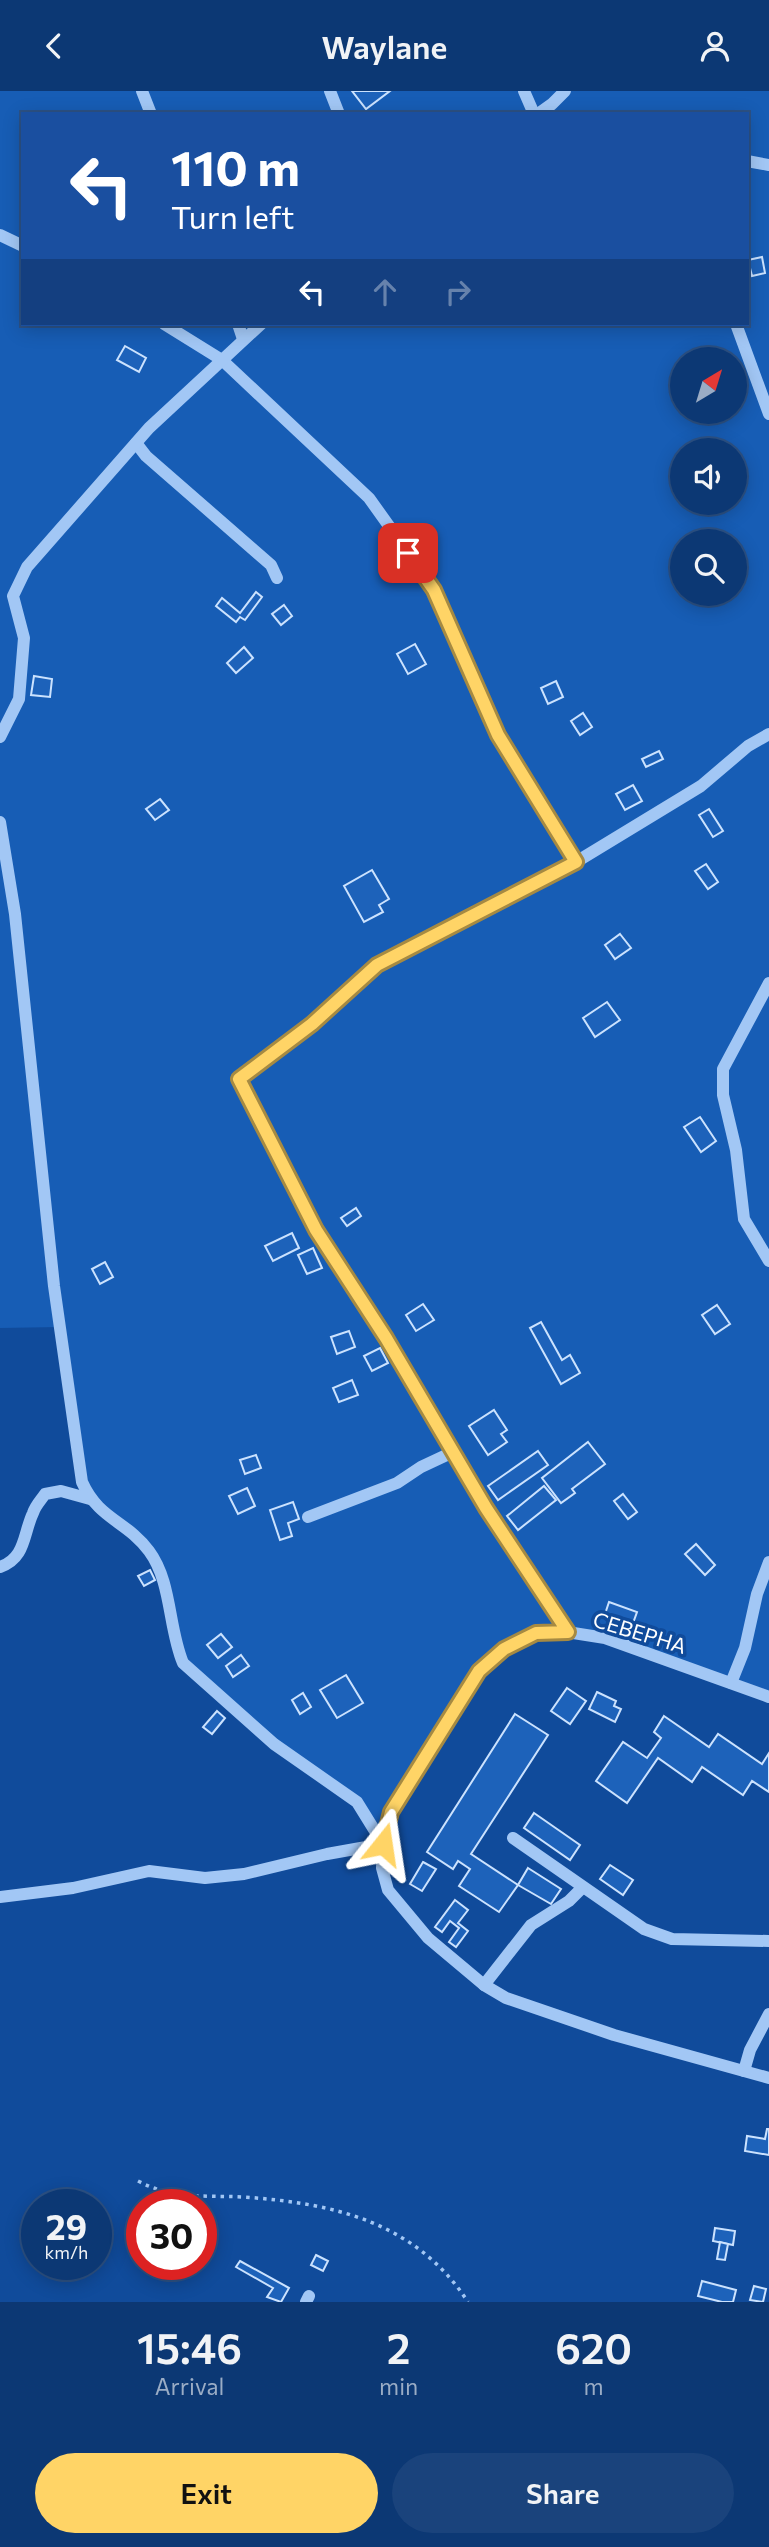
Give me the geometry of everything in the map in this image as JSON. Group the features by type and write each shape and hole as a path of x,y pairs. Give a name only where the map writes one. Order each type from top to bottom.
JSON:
{"street":[{"path":"142,91 151,112"},
{"path":"330,91 337,112"},
{"path":"524,91 535,112"},
{"path":"539,112 565,91"},
{"path":"749,161 769,165"},
{"path":"0,235 21,245"},
{"path":"167,326 222,360 369,498 434,590 498,735 576,862"},
{"path":"240,326 243,338"},
{"path":"0,737 19,699 24,638 13,596 27,567 136,443 258,326"},
{"path":"737,326 769,414"},
{"path":"136,443 146,456 271,565 277,578"},
{"path":"568,1632 486,1508 386,1338 316,1230 239,1079 312,1024 377,965 576,862 701,786 748,746 769,734"},
{"path":"0,822 15,914 54,1286 82,1482 90,1499 104,1514 127,1527 149,1550 163,1575 177,1649 183,1663 274,1744 357,1802 383,1844 244,1874 205,1878 149,1871 73,1888 0,1897"},
{"path":"769,983 723,1069 723,1095 736,1150 744,1219 769,1261"},
{"path":"308,1517 397,1483 421,1467 453,1452"},
{"path":"0,1567 18,1555 33,1512 45,1494 61,1491 90,1499"},
{"path":"731,1683 745,1648 757,1594 769,1562"},
{"name":"СЕВЕРНА","path":"769,1697 605,1638 568,1632 536,1633 504,1649 479,1671 391,1812 383,1844 382,1868 387,1890 428,1938 484,1985 506,1998 614,2035 769,2078"},
{"path":"513,1838 644,1929 671,1939 769,1941"},
{"path":"484,1985 531,1925 569,1901 582,1888"},
{"path":"744,2071 750,2050 769,2014"}],"path":[{"path":"138,2181 156,2190 190,2197 243,2197 327,2207 366,2218 398,2235 435,2264 468,2302"}],"shaded area":[{"path":"0,91 769,91 769,1697 605,1638 536,1633 479,1671 391,1812 383,1844 357,1802 274,1744 183,1663 163,1575 126,1527 90,1499 60,1327 0,1328"}],"building":[{"path":"352,91 390,91 366,109"},
{"path":"762,257 765,273 752,276 749,260"},
{"path":"125,346 146,358 139,372 117,360"},
{"path":"256,592 262,597 245,620 240,617 236,622 216,606 222,598 240,613"},
{"path":"284,605 292,616 281,625 272,614"},
{"path":"415,644 426,664 408,674 397,654"},
{"path":"244,647 253,658 236,673 227,663"},
{"path":"34,676 52,679 50,697 31,695"},
{"path":"556,681 563,697 548,704 541,688"},
{"path":"583,713 592,727 580,735 571,721"},
{"path":"659,751 663,759 646,767 642,759"},
{"path":"633,785 642,801 625,810 616,794"},
{"path":"160,799 169,810 155,820 146,809"},
{"path":"709,809 723,831 713,837 699,815"},
{"path":"706,864 718,882 708,889 695,871"},
{"path":"372,870 389,899 379,905 383,912 364,922 344,886"},
{"path":"620,934 631,948 615,959 605,945"},
{"path":"607,1002 620,1020 595,1037 583,1018"},
{"path":"700,1117 716,1141 701,1152 684,1127"},
{"path":"356,1208 361,1216 347,1226 341,1218"},
{"path":"292,1233 299,1248 273,1261 265,1246"},
{"path":"313,1248 322,1268 307,1274 298,1255"},
{"path":"105,1262 113,1277 100,1284 92,1269"},
{"path":"423,1304 434,1320 416,1331 406,1315"},
{"path":"717,1305 730,1324 715,1334 702,1315"},
{"path":"541,1322 562,1360 570,1355 580,1373 561,1384 530,1328"},
{"path":"349,1331 355,1347 337,1354 331,1337"},
{"path":"380,1348 388,1363 372,1371 364,1356"},
{"path":"352,1380 358,1395 339,1402 333,1388"},
{"path":"494,1410 507,1430 501,1434 507,1442 488,1455 469,1426"},
{"path":"588,1442 605,1464 572,1489 575,1493 561,1503 542,1478"},
{"path":"538,1451 548,1465 498,1500 488,1486"},
{"path":"256,1455 261,1468 245,1474 240,1460"},
{"path":"544,1486 556,1500 518,1530 507,1516"},
{"path":"247,1488 255,1506 238,1514 229,1496"},
{"path":"623,1494 637,1512 628,1519 614,1501"},
{"path":"293,1502 299,1519 288,1523 292,1536 280,1540 270,1510"},
{"path":"696,1544 715,1565 705,1575 685,1554"},
{"path":"150,1570 155,1580 144,1586 138,1576"},
{"path":"609,1602 637,1612 632,1626 604,1617"},
{"path":"221,1634 232,1647 218,1658 207,1645"},
{"path":"241,1655 249,1666 233,1677 226,1666"},
{"path":"346,1675 363,1703 337,1718 320,1690"},
{"path":"567,1688 586,1701 570,1724 551,1711"},
{"path":"597,1692 616,1701 614,1706 621,1709 615,1722 589,1709"},
{"path":"303,1693 311,1707 300,1714 292,1700"},
{"path":"217,1711 225,1718 212,1734 203,1727"},
{"path":"515,1714 548,1735 471,1854 518,1885 499,1912 459,1886 470,1869 458,1861 453,1869 427,1852"},
{"path":"664,1716 709,1747 718,1734 762,1764 769,1753 769,1792 752,1781 743,1795 702,1767 692,1782 658,1758 627,1803 596,1781 623,1742 647,1758 661,1738 654,1732"},
{"path":"534,1813 580,1845 570,1860 524,1828"},
{"path":"423,1862 436,1869 422,1891 410,1884"},
{"path":"610,1865 633,1880 623,1895 600,1879"},
{"path":"528,1868 561,1889 551,1904 518,1885"},
{"path":"455,1900 468,1910 458,1923 468,1931 456,1947 449,1942 459,1928 450,1921 442,1932 435,1927"},
{"path":"767,2129 769,2155 745,2151 747,2136 765,2139"},
{"path":"715,2228 735,2231 733,2245 713,2241"},
{"path":"720,2242 728,2244 725,2260 717,2259"},
{"path":"316,2255 328,2261 323,2271 311,2265"},
{"path":"240,2261 289,2288 281,2302 267,2297 273,2288 236,2267"},
{"path":"702,2281 736,2290 733,2302 698,2296"},
{"path":"754,2286 766,2289 763,2302 750,2300"}],"route":[{"path":"383,1844 391,1812 479,1671 504,1649 536,1633 568,1632 486,1508 386,1338 316,1230 239,1079 312,1024 377,965 576,862 498,735 434,590 408,553"}]}
